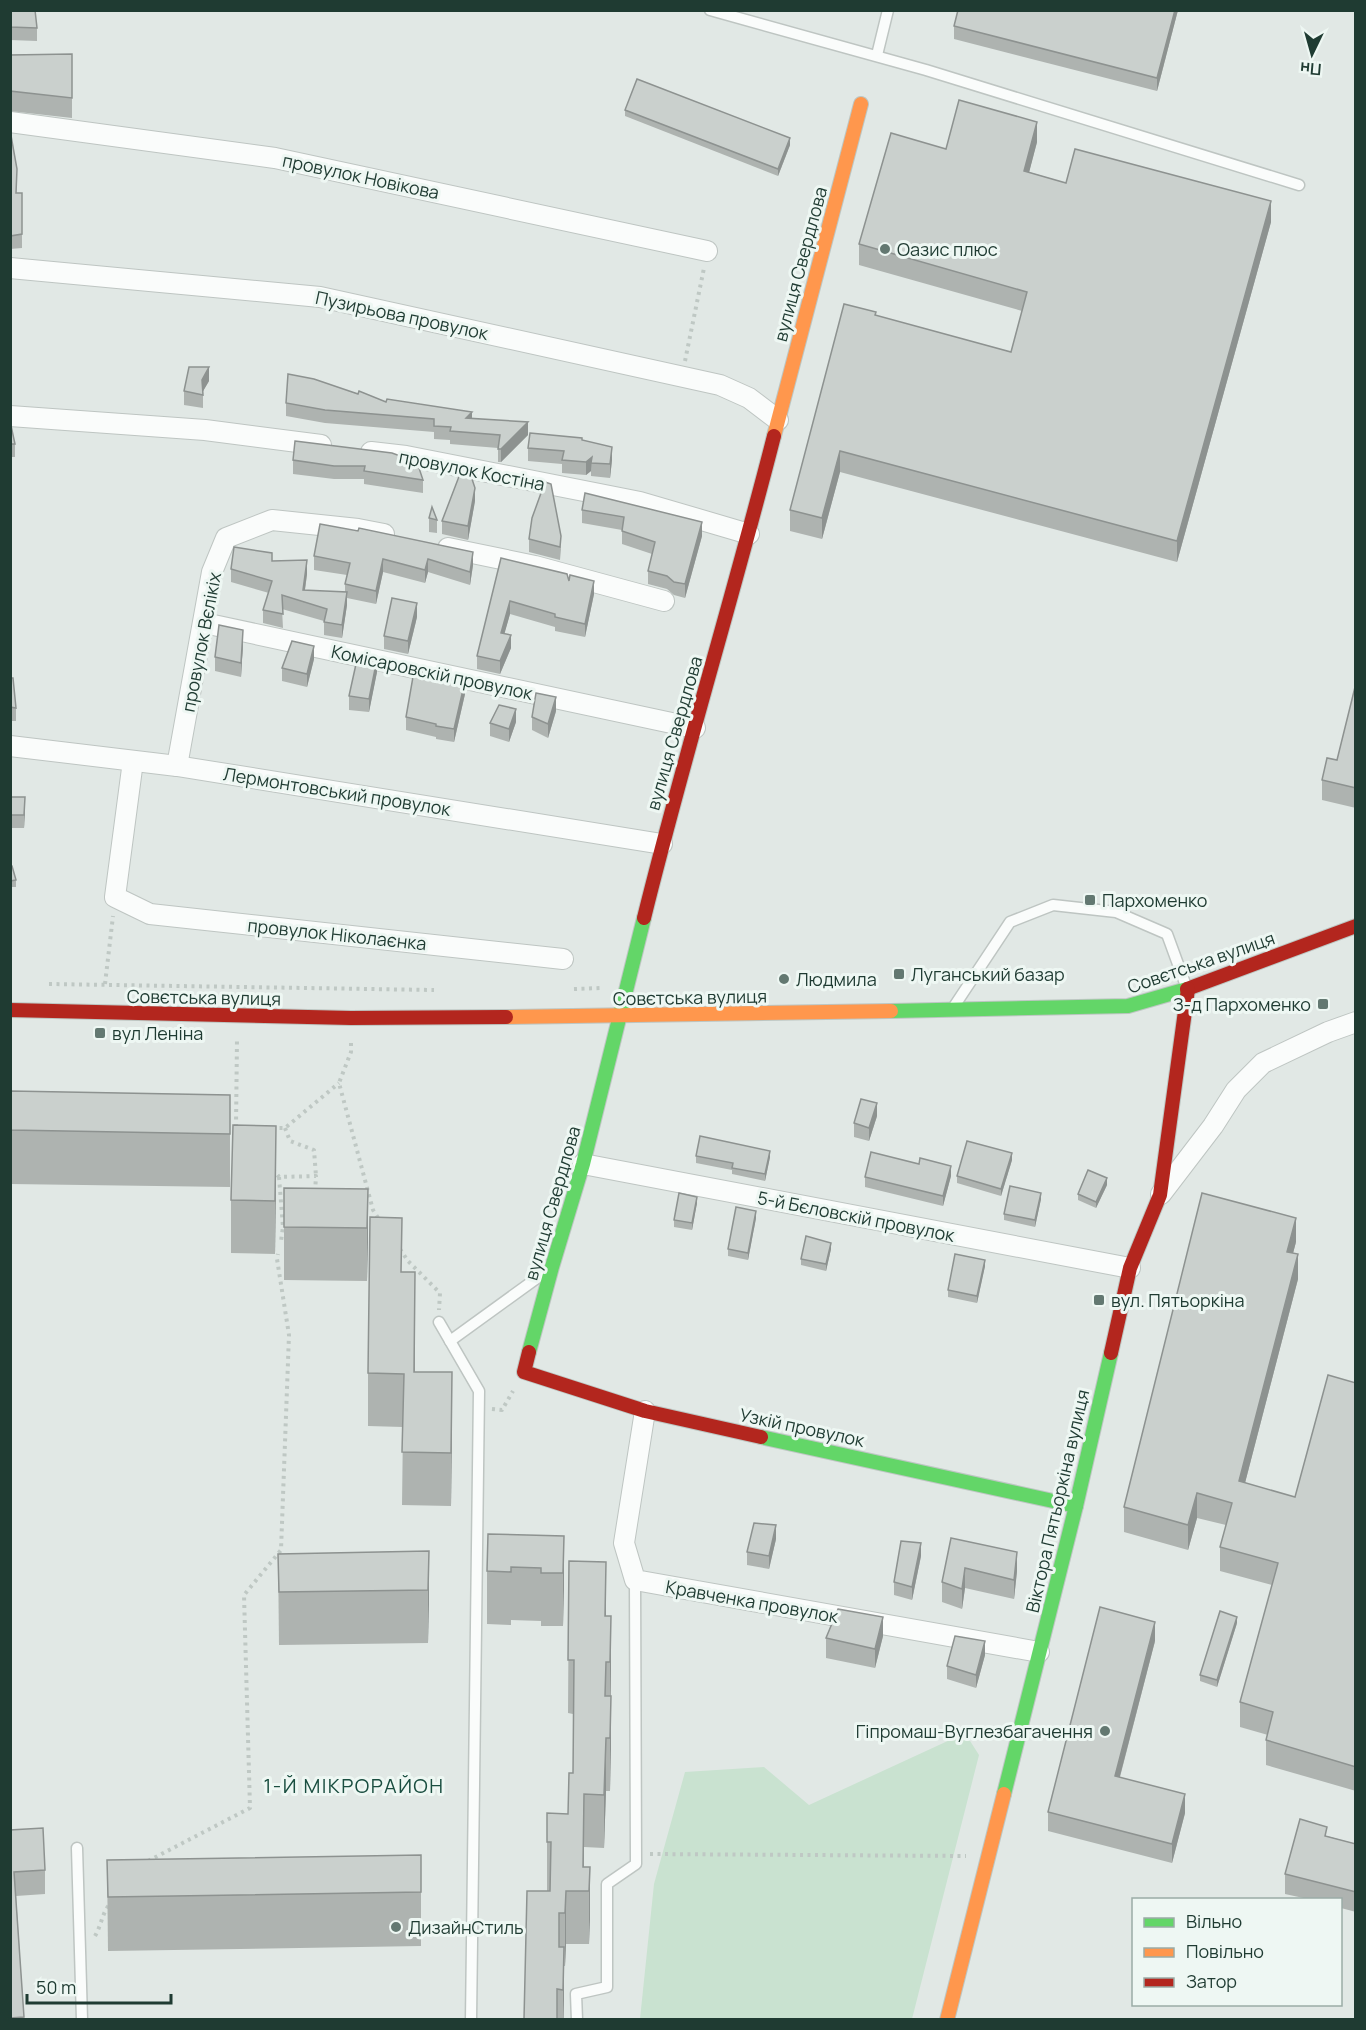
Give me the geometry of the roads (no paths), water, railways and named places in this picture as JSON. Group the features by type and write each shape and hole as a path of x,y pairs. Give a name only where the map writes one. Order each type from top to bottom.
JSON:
{"street":[{"name":"вулиця Свердлова","path":"524,1372 583,1164 662,844 749,534 861,104"},
{"name":"провулок Новікова","path":"10,122 275,158 707,250"},
{"name":"Пузирьова провулок","path":"10,268 320,297 720,385 749,398 778,420"},
{"name":"провулок Костіна","path":"10,416 205,430 406,456 640,502 749,534"},
{"name":"провулок Вєлікіх","path":"177,766 212,572 226,538 272,520 358,529 402,538"},
{"path":"425,543 535,566 664,601"},
{"name":"Комісаровскій провулок","path":"204,623 695,728"},
{"name":"Лермонтовський провулок","path":"10,746 177,766 662,844"},
{"name":"провулок Ніколаєнка","path":"133,761 115,897 150,914 563,959"},
{"name":"Совєтська вулиця","path":"10,1010 351,1018 620,1016 1128,1006 1188,989 1356,926"},
{"name":"Віктора Пятьоркіна вулиця","path":"947,2019 1076,1506 1130,1268 1160,1195 1188,989"},
{"path":"1160,1195 1213,1126 1236,1090 1263,1063 1328,1032 1356,1022"},
{"name":"5-й Бєловскій провулок","path":"583,1164 1130,1268"},
{"name":"Узкій провулок","path":"524,1372 645,1411 1076,1506"},
{"path":"635,1580 624,1543 645,1411"},
{"name":"Кравченка провулок","path":"635,1580 1039,1652"}],"lane":[{"path":"710,10 877,55 1299,185"},
{"path":"877,55 888,10"},
{"path":"951,1010 1010,922 1053,905 1116,912 1167,934 1188,989"},
{"path":"450,1341 552,1267"},
{"path":"439,1322 479,1391 471,2019"},
{"path":"577,2019 576,1994 607,1987 606,1884 636,1864 635,1580"},
{"path":"77,1848 82,2019"}],"place":[{"name":"Оазис плюс","path":"885,249"},
{"name":"Пархоменко","path":"1090,900"},
{"name":"Луганський базар","path":"899,974"},
{"name":"Людмила","path":"784,979"},
{"name":"З-д Пархоменко","path":"1323,1004"},
{"name":"вул Леніна","path":"100,1033"},
{"name":"вул. Пятьоркіна","path":"1099,1300"},
{"name":"Гіпромаш-Вуглезбагачення","path":"1105,1731"},
{"name":"ДизайнСтиль","path":"396,1927"}],"district":[{"name":"1-Й МІКРОРАЙОН","path":"354,1785"}]}
